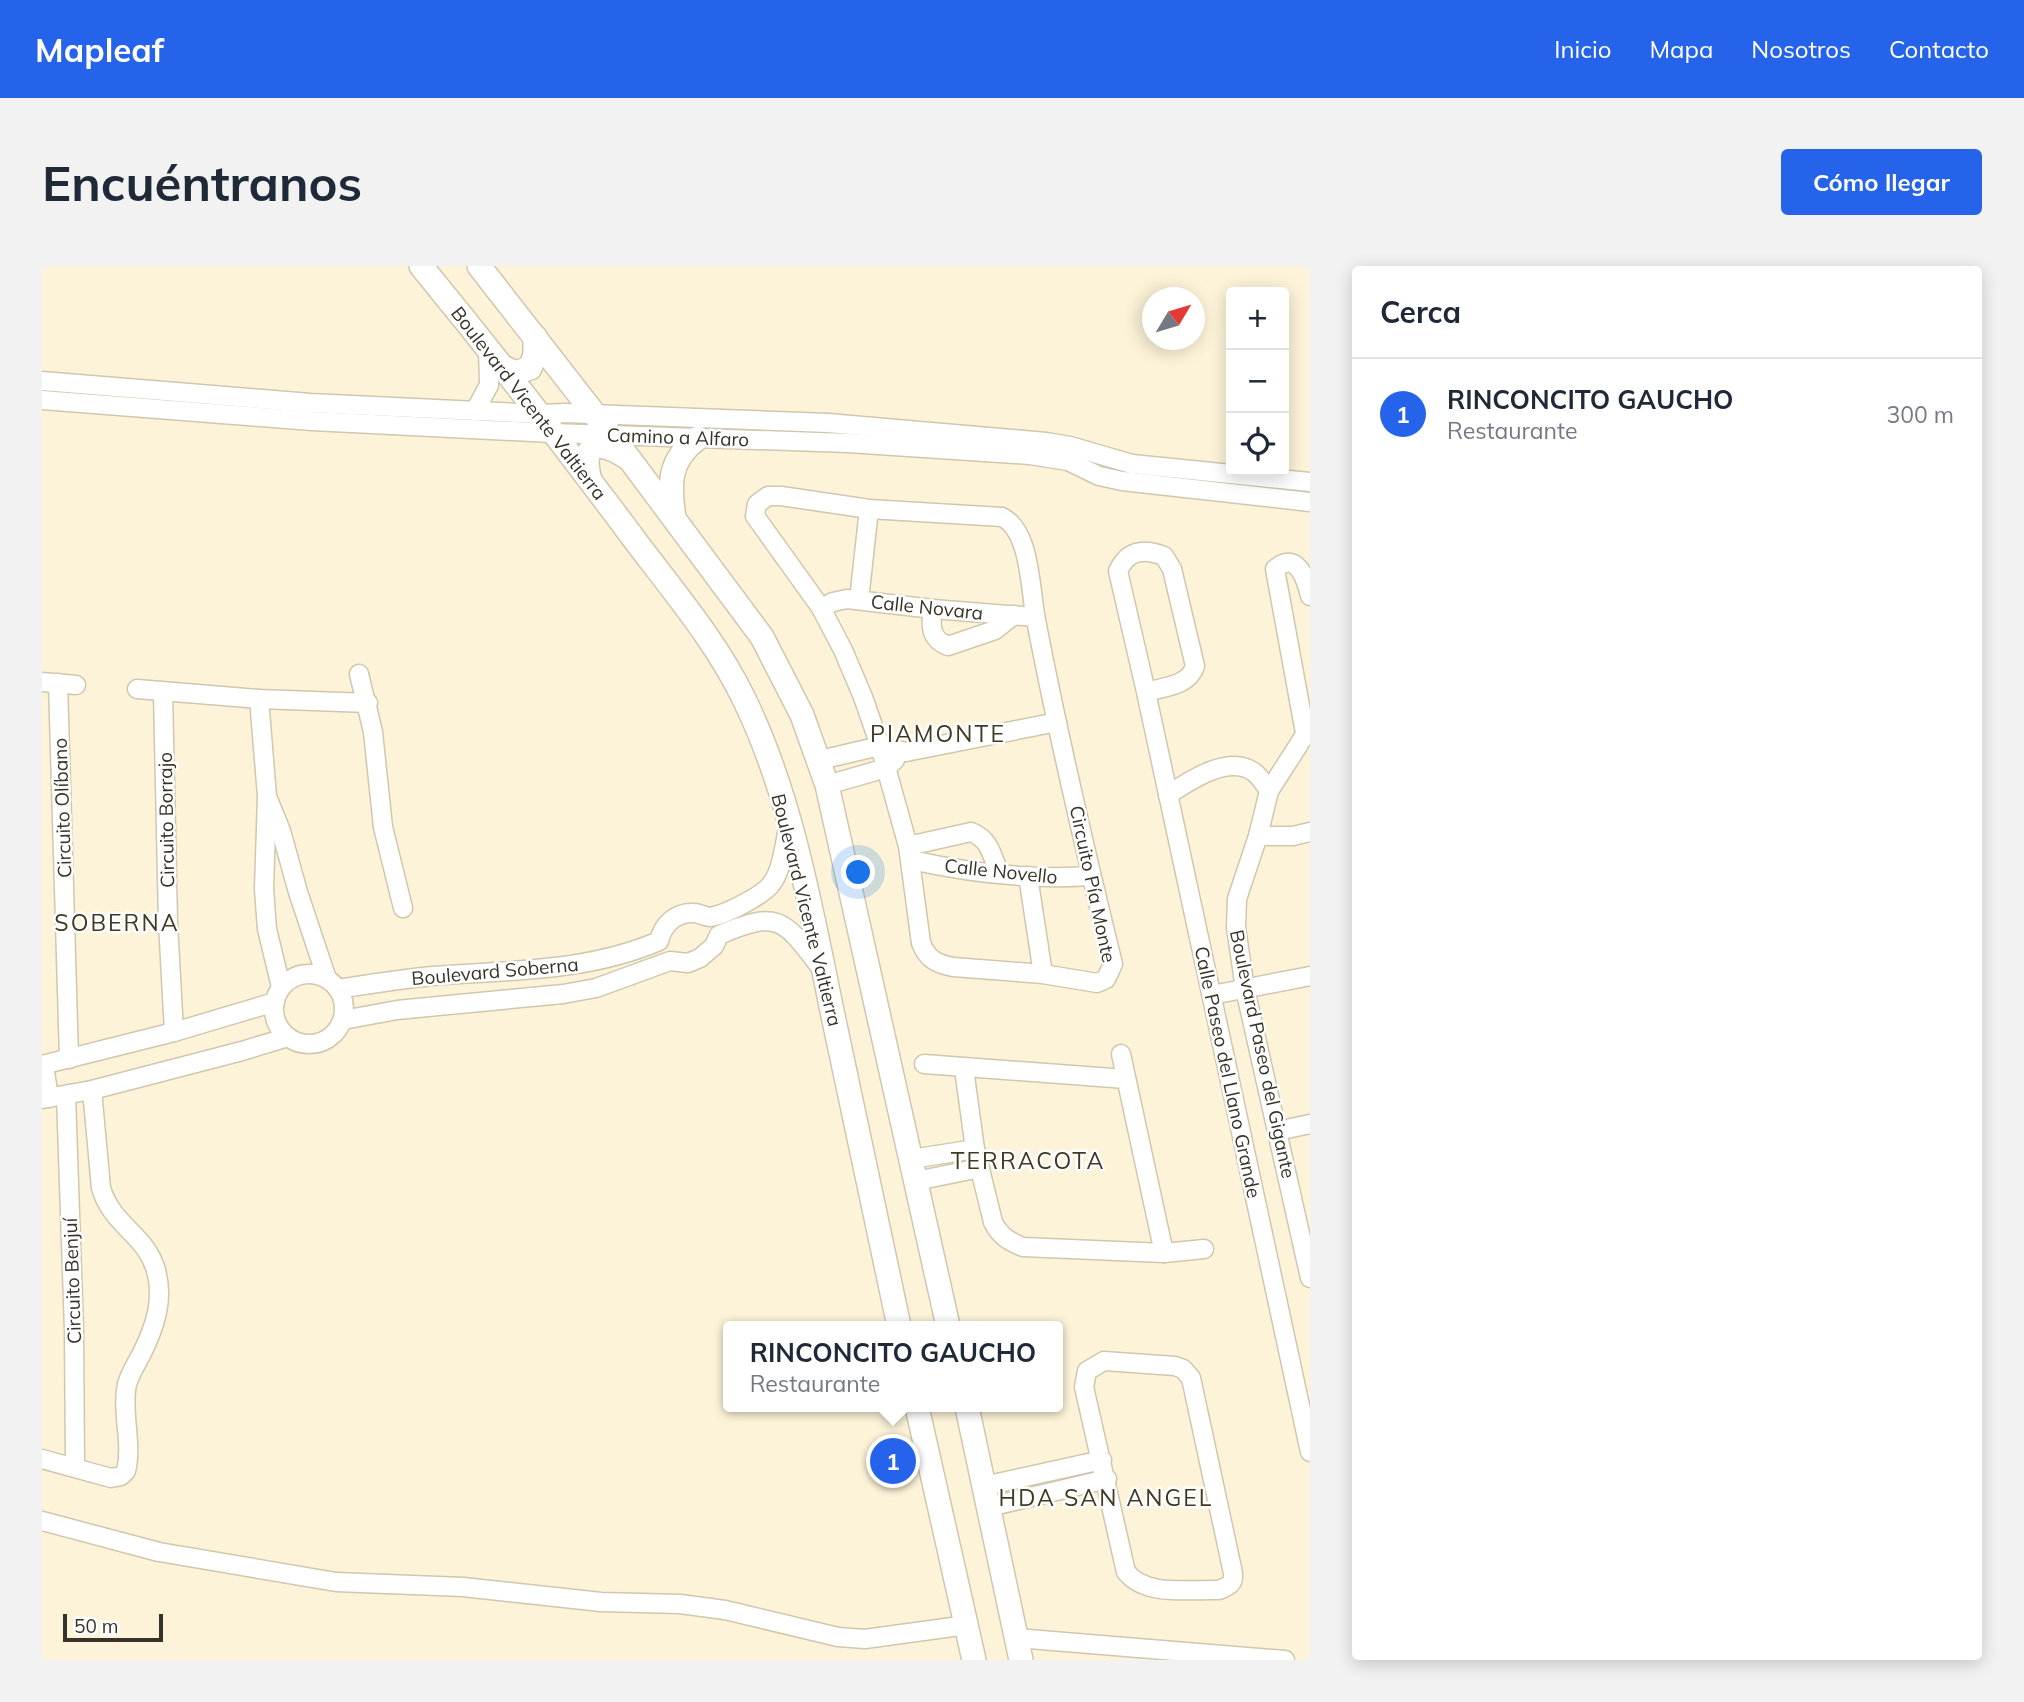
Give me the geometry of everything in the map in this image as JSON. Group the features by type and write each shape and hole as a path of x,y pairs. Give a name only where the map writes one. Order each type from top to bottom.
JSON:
{"main road":[{"name":"Boulevard Vicente Valtierra","path":"421,266 503,367 723,658 760,733 789,825 824,971 898,1321"},
{"path":"479,266 631,461 762,637 803,715 827,785 947,1321"},
{"path":"503,367 515,373 530,369 535,355 535,337"},
{"path":"674,519 671,477 677,459 685,447 698,438"},
{"path":"590,480 586,465 587,456 594,448 601,445 610,447 631,461"},
{"path":"918,1412 974,1660"},
{"path":"968,1412 1018,1649"}],"street":[{"path":"475,411 489,385 488,348"},
{"name":"Camino a Alfaro","path":"42,381 310,403 593,414 848,434 1068,461 1099,476 1122,481 1310,502"},
{"name":"Camino a Alfaro","path":"42,400 312,421 552,433 698,438 848,434 1046,442 1142,465 1310,482"},
{"name":"Circuito Pía Monte","path":"773,496 869,509 1002,517 1015,527 1021,541 1057,722 1113,964 1107,979 1097,983 1043,974 953,967 934,962 928,957 921,943 910,853 880,746 848,662 821,608 757,520 755,512 757,504 764,498 773,496"},
{"path":"859,600 869,509"},
{"name":"Calle Paseo del Llano Grande","path":"1146,692 1180,683 1191,675 1195,666 1172,569 1164,556 1141,552 1131,554 1123,560 1118,571 1310,1452"},
{"path":"1307,730 1275,569 1282,564 1298,567 1306,579 1310,596"},
{"name":"Calle Novara","path":"821,608 840,600 859,600 1035,617"},
{"path":"933,609 930,624 933,635 948,646 995,631 1014,615"},
{"path":"359,674 373,732 383,827 403,908"},
{"name":"Circuito Olíbano","path":"59,683 69,1059"},
{"path":"137,689 260,699 368,703"},
{"name":"Circuito Borrajo","path":"163,692 168,923 174,1032"},
{"path":"260,699 267,796 264,889 267,929 278,995 275,1015 279,1027 288,1037 309,1044 320,1043 330,1038 343,1020 343,999 332,984 301,902 281,831 267,796"},
{"path":"820,760 880,746 906,752 1057,722"},
{"name":"Boulevard Paseo del Gigante","path":"1307,730 1269,791 1258,836 1243,876 1236,915 1245,989 1309,1269"},
{"path":"827,785 886,768 906,752"},
{"path":"1168,795 1200,776 1231,766 1254,772 1269,791"},
{"path":"670,961 659,941 664,925 681,915 692,913 708,918 748,902 772,884 779,870 789,825"},
{"path":"910,853 971,832 981,835 988,843 999,873"},
{"path":"1258,836 1293,836 1310,832"},
{"name":"Calle Novello","path":"910,853 943,867 1059,878 1091,876"},
{"path":"1028,876 1043,974"},
{"path":"708,918 719,935"},
{"name":"Boulevard Soberna","path":"343,1020 397,1010 574,992 625,978 670,961 688,963 700,958 714,946 719,935 748,922 761,920 784,926 799,939 824,971"},
{"name":"Boulevard Soberna","path":"332,984 557,968 638,950 659,941"},
{"path":"43,1065 174,1032 278,995 290,979 302,974 315,974 332,984"},
{"path":"1212,995 1310,976"},
{"path":"52,1098 92,1090 288,1037"},
{"path":"1121,1054 1164,1253"},
{"path":"924,1064 1126,1079"},
{"name":"Circuito Benjuí","path":"43,1065 52,1098 74,1330 75,1467"},
{"path":"964,1069 975,1149 993,1222 999,1233 1008,1241 1023,1247 1164,1253 1204,1249"},
{"name":"Circuito Benjuí","path":"42,1459 111,1478 121,1476 126,1471 128,1382 149,1338 160,1302 159,1283 149,1253 105,1203 101,1188 92,1090"},
{"path":"1277,1131 1310,1124"},
{"path":"913,1170 975,1149"},
{"path":"913,1170 980,1168"},
{"path":"1104,1361 1175,1366 1188,1373 1193,1383 1233,1573 1232,1583 1219,1590 1150,1588 1133,1580 1122,1559 1107,1479 1084,1387 1087,1371 1104,1361"},
{"path":"987,1496 1102,1460"},
{"path":"987,1496 1107,1479"},
{"path":"42,1521 159,1552 336,1582 463,1587 601,1602 680,1604 725,1610 838,1637 865,1639 967,1625"},
{"path":"1018,1649 1285,1660"}],"place":[{"name":"RINCONCITO GAUCHO","path":"893,1461"}],"district":[{"name":"PIAMONTE","path":"938,734"},
{"name":"SOBERNA","path":"117,923"},
{"name":"TERRACOTA","path":"1028,1161"},
{"name":"HDA SAN ANGEL","path":"1106,1498"}]}
